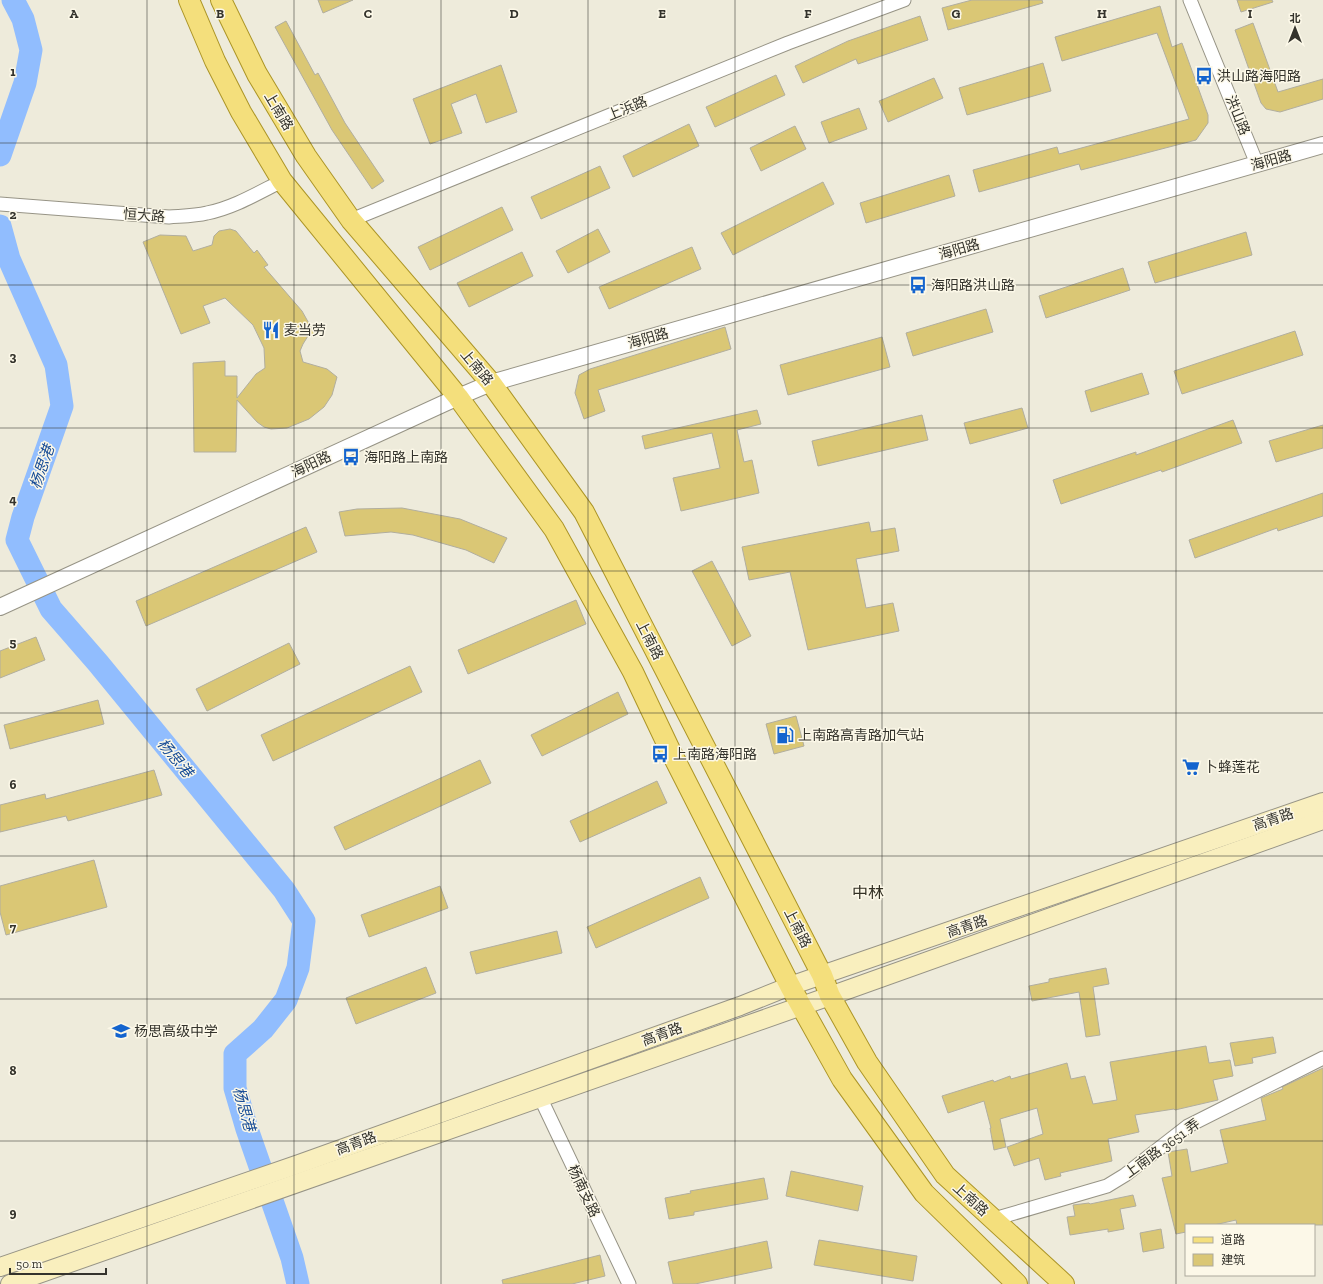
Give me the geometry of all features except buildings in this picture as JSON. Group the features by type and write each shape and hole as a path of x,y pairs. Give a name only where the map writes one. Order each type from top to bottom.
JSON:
{"main road":[{"name":"上南路","path":"188,0 215,61 241,112 282,181 458,396 554,529 633,672 670,750 790,986 842,1079 924,1193 1017,1284"},
{"name":"上南路","path":"221,0 257,74 306,156 351,220 492,383 584,512 822,975 830,996 866,1062 945,1175 1064,1284"},
{"name":"高青路","path":"10,1284 245,1201 302,1172 790,986 1323,802"},
{"name":"高青路","path":"0,1267 237,1185 302,1172 540,1097 802,1006 1323,820"}],"street":[{"name":"上浜路","path":"351,220 781,46 904,0"},
{"name":"洪山路","path":"1190,0 1258,164"},
{"name":"海阳路","path":"0,607 458,396 492,383 1323,145"},
{"name":"恒大路","path":"4,204 169,217 188,216 226,208 282,181"},
{"name":"上南路 3651 弄","path":"994,1219 1107,1186 1125,1175 1188,1126 1323,1058"},
{"name":"杨南支路","path":"540,1097 628,1284"}],"waterway":[{"name":"杨思港","path":"0,155 25,83 31,50 23,19 13,0"},
{"name":"杨思港","path":"0,226 9,259 56,365 62,406 23,517 17,540 51,609 98,663 284,890 304,921 298,968 286,1000 263,1029 235,1054 235,1088 247,1129 292,1258 298,1284"}],"place":[{"name":"洪山路海阳路","path":"1204,76"},
{"name":"海阳路洪山路","path":"918,285"},
{"name":"麦当劳","path":"271,330"},
{"name":"海阳路上南路","path":"351,457"},
{"name":"上南路高青路加气站","path":"785,735"},
{"name":"上南路海阳路","path":"660,754"},
{"name":"卜蜂莲花","path":"1191,767"},
{"name":"杨思高级中学","path":"121,1031"}],"district":[{"name":"中林","path":"868,892"}]}
